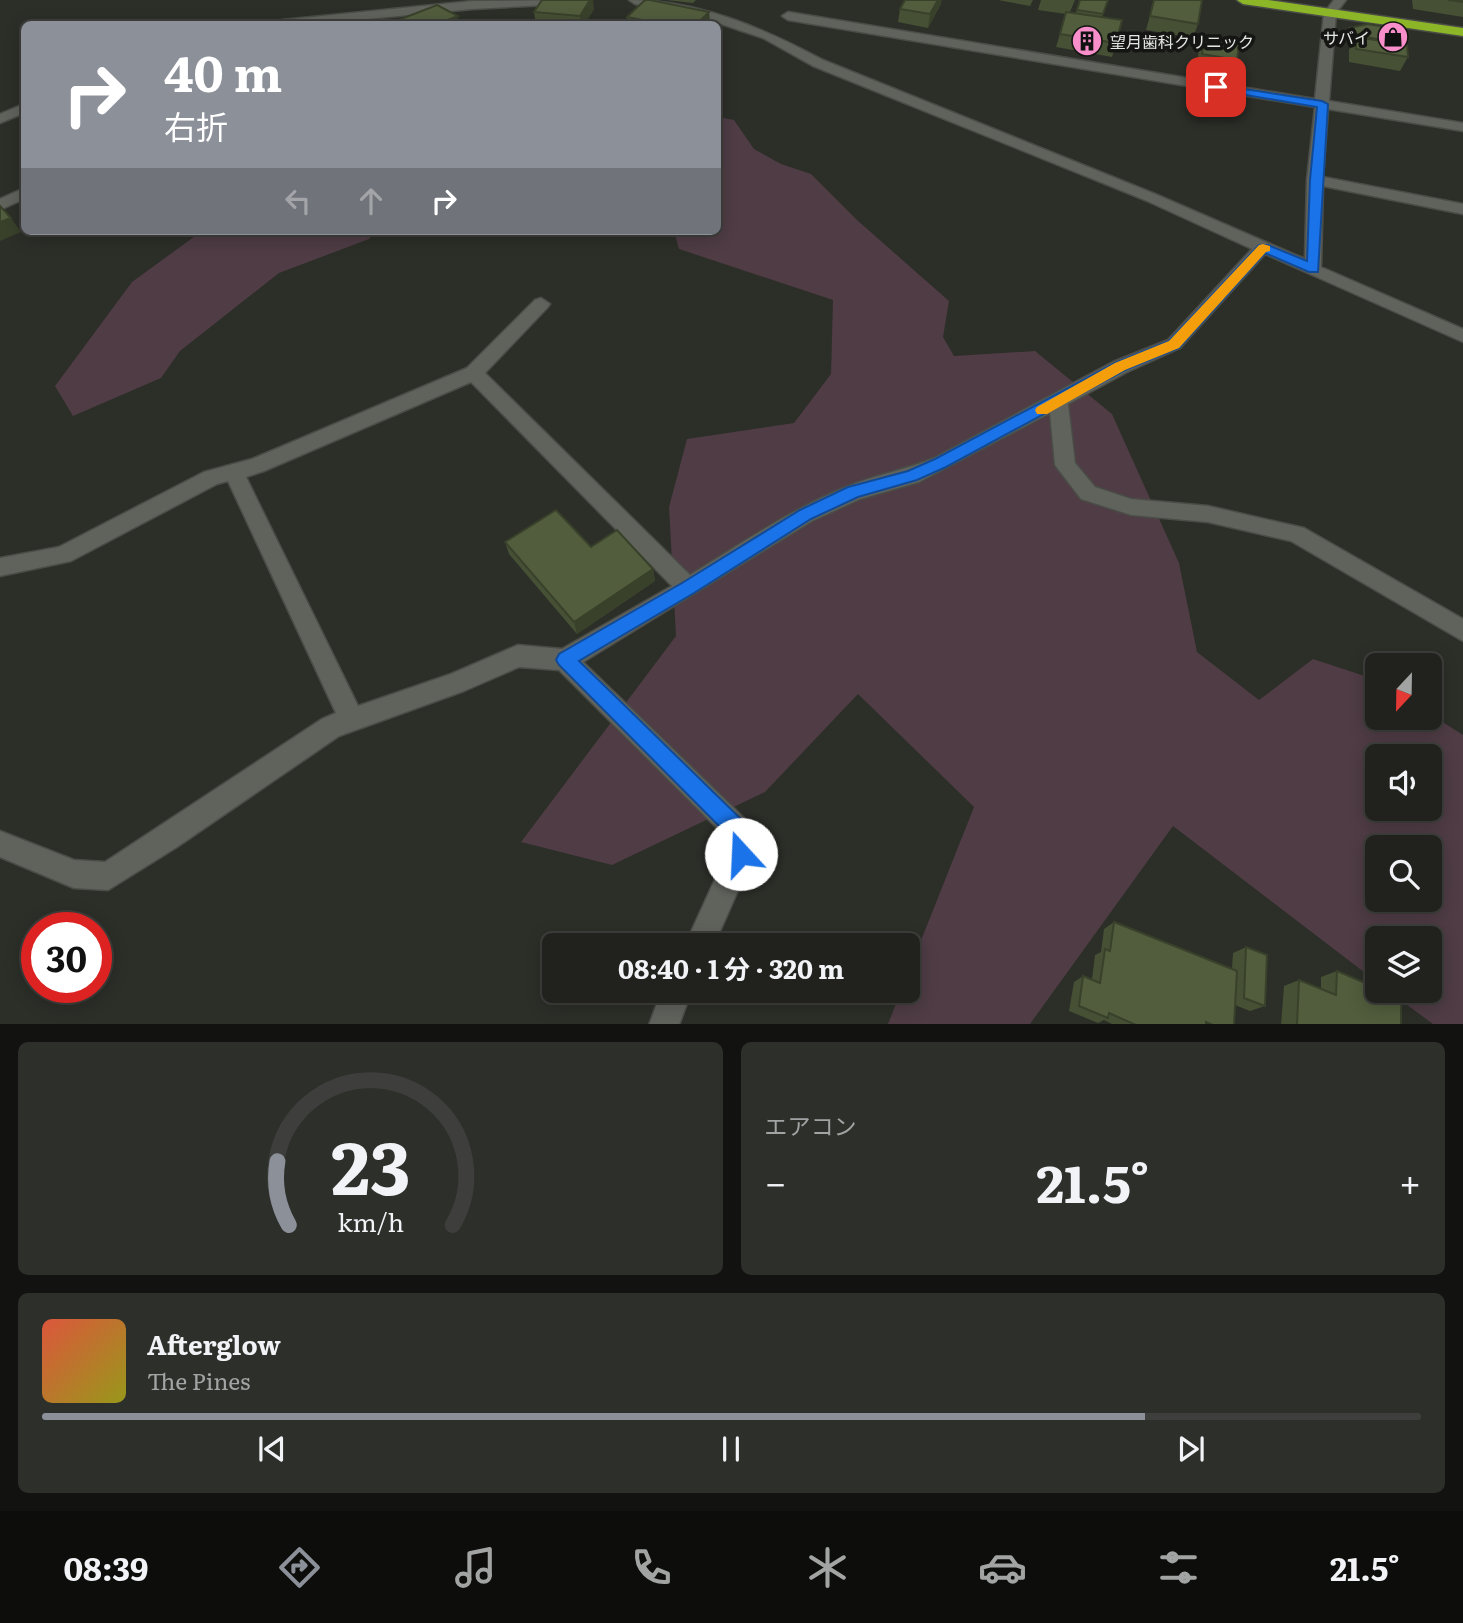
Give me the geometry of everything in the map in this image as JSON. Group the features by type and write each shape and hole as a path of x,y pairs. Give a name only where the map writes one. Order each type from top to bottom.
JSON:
{"highway":[{"path":"1244,0 1325,6 1463,32"}],"street":[{"path":"335,21 566,0"},
{"path":"635,0 701,13 767,35 818,62 1150,197 1463,336"},
{"path":"1313,269 1325,6 1340,0"},
{"path":"767,35 792,12 1463,127"},
{"path":"0,119 21,109"},
{"path":"1315,180 1463,209"},
{"path":"0,205 21,194"},
{"path":"0,844 74,874 108,876 331,727 456,683 518,656 565,660 805,515 854,492 931,468 1120,367 1174,344 1263,247"},
{"path":"0,567 63,555 211,478 257,466 474,373 541,304"},
{"path":"474,373 688,588"},
{"path":"1058,402 1065,465 1088,493 1131,506 1208,514 1296,534 1463,631"},
{"path":"234,472 352,720"},
{"path":"565,660 735,827 741,854 705,933"},
{"path":"664,1024 672,1003"}],"shaded area":[{"path":"721,118 734,120 754,149 781,164 811,174 857,220 949,301 943,337 954,356 1035,351 1112,414 1179,563 1197,652 1259,700 1313,659 1365,676 1365,730 1442,730 1442,722 1463,735 1463,1024 1433,1024 1404,1003 1442,1003 1442,926 1365,926 1365,973 1173,826 1030,1024 888,1024 896,1003 920,1003 920,943 974,807 858,694 765,792 612,865 521,842 676,636 669,507 687,439 794,423 831,374 833,300 679,249 675,235 721,235"},
{"path":"197,235 372,235 369,239 279,273 180,351 161,378 73,416 55,386 132,282"}],"building":[{"path":"542,0 590,0 580,16 534,12"},
{"path":"645,0 709,12 700,21 647,21 627,17"},
{"path":"905,0 938,0 930,14 900,9"},
{"path":"1080,0 1108,0 1103,14 1077,10"},
{"path":"1154,0 1202,0 1198,24 1150,16"},
{"path":"437,5 458,16 445,21 396,21"},
{"path":"1066,12 1122,20 1116,43 1060,34"},
{"path":"1368,24 1403,30 1404,45 1349,33 1349,28"},
{"path":"1205,37 1239,43 1237,60 1202,54"},
{"path":"1356,37 1407,45 1408,57 1356,49"},
{"path":"0,206 11,218 0,222"},
{"path":"556,510 591,547 617,530 653,569 574,622 505,542"},
{"path":"1114,922 1237,971 1234,1024 1134,1024 1109,1013 1108,1018 1079,1006 1083,976 1100,983 1105,949 1110,951"},
{"path":"1246,947 1267,955 1265,1006 1244,998"},
{"path":"1337,971 1365,983 1365,1003 1401,1003 1401,1024 1297,1024 1299,980 1336,995"}],"slow traffic":[{"path":"1042,410 1120,367 1174,344 1263,247 1266,249"}],"place":[{"name":"サバイ","path":"1393,37"},
{"name":"望月歯科クリニック","path":"1087,41"}],"route":[{"path":"741,854 735,827 565,660 805,515 854,492 912,476 941,463 1120,367 1174,344 1263,247 1313,269 1315,180 1322,104 1216,87"}]}
